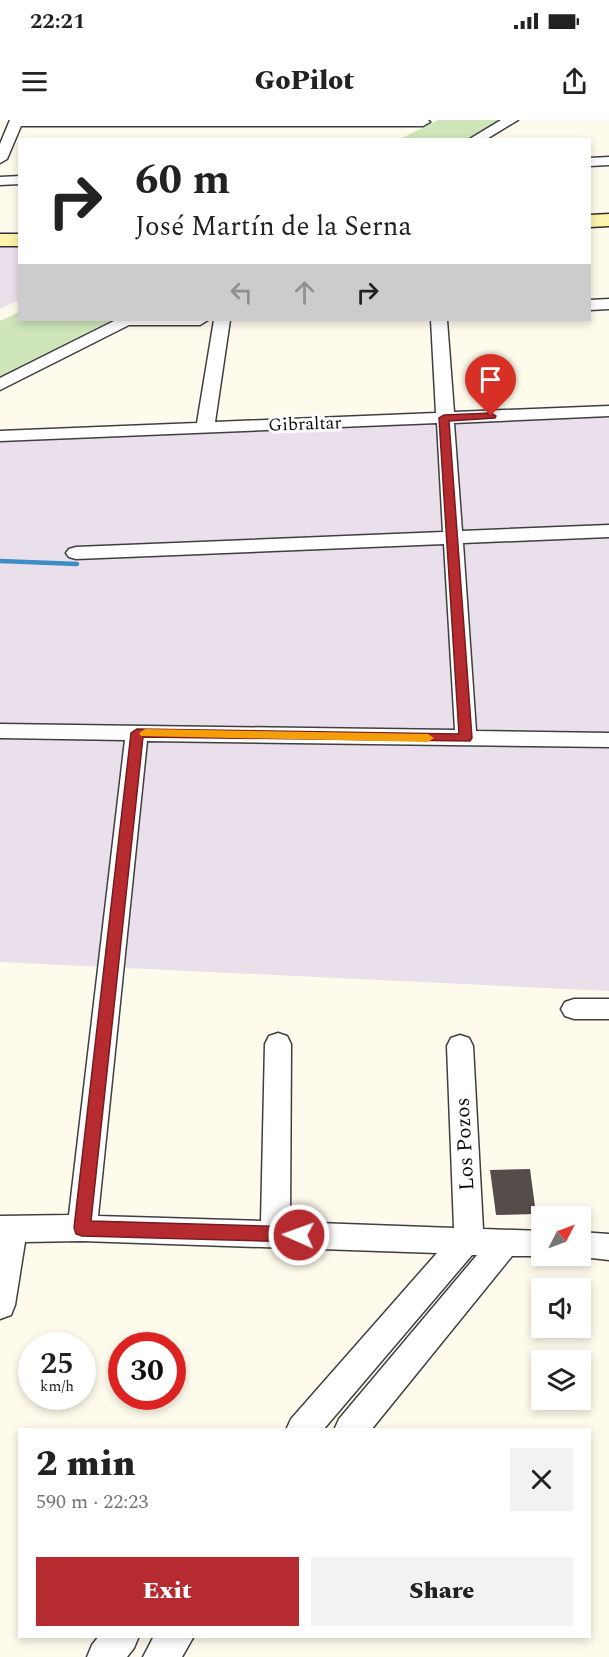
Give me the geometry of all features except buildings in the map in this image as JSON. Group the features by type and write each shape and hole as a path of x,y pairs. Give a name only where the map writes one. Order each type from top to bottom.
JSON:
{"main road":[{"path":"591,221 609,220"},
{"path":"0,240 18,240"}],"street":[{"path":"478,138 511,120"},
{"path":"0,159 16,121 425,121"},
{"path":"251,138 254,121"},
{"path":"394,136 425,121"},
{"path":"591,162 609,161"},
{"path":"0,181 18,180"},
{"path":"591,305 609,304"},
{"path":"0,385 124,321"},
{"path":"137,321 174,321"},
{"path":"205,428 222,321"},
{"path":"439,321 466,738"},
{"name":"Gibraltar","path":"0,436 609,411"},
{"path":"76,553 609,531"},
{"path":"0,731 609,740"},
{"path":"82,1228 137,733"},
{"path":"574,1009 609,1009"},
{"path":"275,1234 278,1044"},
{"name":"Los Pozos","path":"460,1046 470,1223 466,1241"},
{"path":"0,1305 6,1229 82,1228 531,1243"},
{"path":"304,1428 466,1241"},
{"path":"352,1428 506,1242"},
{"path":"591,1246 609,1247"},
{"path":"104,1657 120,1638"},
{"path":"160,1657 175,1638"}],"shaded area":[{"path":"0,238 18,238 18,300 0,309"},
{"path":"609,410 609,991 0,962 0,431"}],"green space":[{"path":"438,120 504,120 468,138 402,138"},
{"path":"18,312 18,321 110,321 0,376 0,321"}],"waterway":[{"path":"0,561 77,564"}],"slow traffic":[{"path":"145,733 428,738"}],"route":[{"path":"299,1235 82,1228 137,733 466,738 444,418 491,416"}]}
